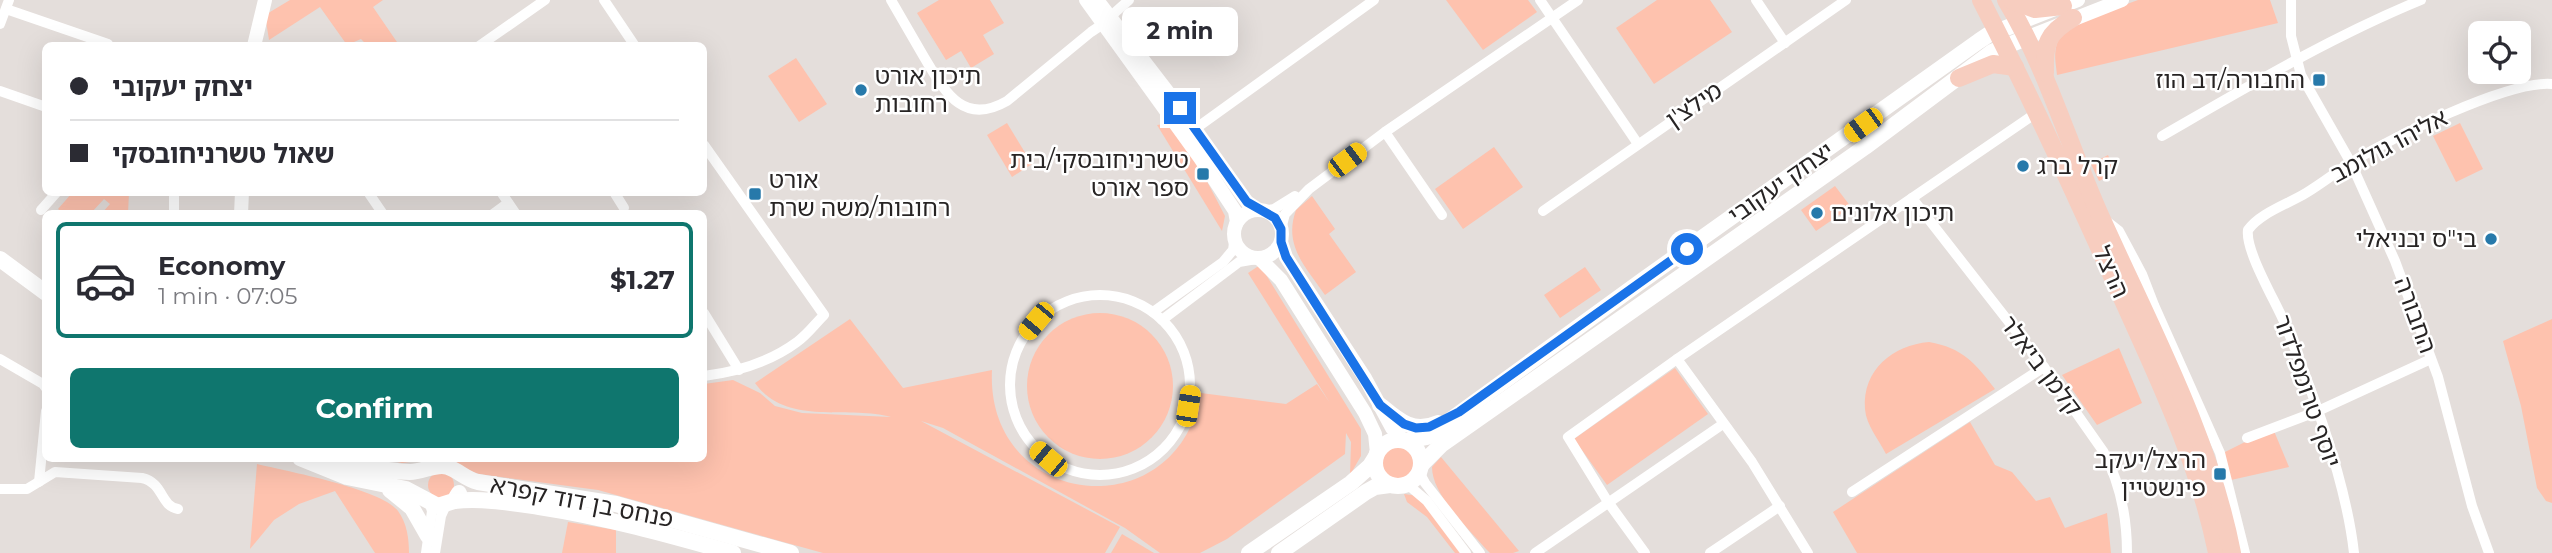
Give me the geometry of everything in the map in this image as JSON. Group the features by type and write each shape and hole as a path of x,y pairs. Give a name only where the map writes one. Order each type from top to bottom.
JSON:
{"main road":[{"name":"הרצל","path":"1981,0 2015,67 2174,412 2202,489 2217,553"},
{"name":"הרצל","path":"2006,0 2046,84 2195,430 2232,553"},
{"path":"2011,0 2035,9 2071,8"},
{"path":"2046,84 2047,43 2071,8"},
{"path":"2001,38 2022,30"},
{"name":"יצחק יעקובי","path":"1420,469 1441,445 1959,78 1992,52 2001,38"},
{"name":"יצחק יעקובי","path":"1405,440 1427,437 1979,41 2001,38"},
{"path":"1959,78 1993,64 2015,67"},
{"path":"0,259 39,288"},
{"path":"0,268 39,288"},
{"path":"1380,405 1404,424 1416,428 1429,427 1459,412"},
{"path":"1249,553 1351,483 1370,466 1390,440 1405,440 1420,453 1420,469 1416,478 1407,484 1375,487 1279,553"},
{"path":"1376,455 1374,465 1379,477 1390,485"},
{"name":"פנחס בן דוד קפרא","path":"310,462 338,474 406,489 439,502 505,502 581,514 630,524 733,553"},
{"path":"354,462 408,472 424,471 432,467 448,467 455,471 461,483 461,490 439,502 423,495 421,482 432,467"},
{"name":"פנחס בן דוד קפרא","path":"455,471 464,478 478,482 631,507 791,553"},
{"path":"375,483 405,501 419,517 428,536"}],"street":[{"path":"255,42 265,0"},
{"path":"485,42 545,0"},
{"path":"604,0 632,42"},
{"path":"891,0 946,94 971,109 981,110 997,107 1007,101 1110,22 1129,0"},
{"path":"1086,0 1110,22 1195,129 1247,202 1275,218 1286,257 1392,428 1405,440"},
{"path":"1097,0 1235,211 1238,247 1242,252 1258,259 1281,280 1365,412 1375,434 1376,455"},
{"path":"1195,129 1374,0"},
{"path":"1540,0 1637,144"},
{"path":"1162,320 1239,262 1273,254 1289,208 1310,189 1385,132 1578,0"},
{"path":"1756,0 1786,43"},
{"name":"מילצ'ן","path":"1543,211 1846,0"},
{"path":"2022,30 2071,8 2122,0"},
{"path":"2162,136 2296,60 2359,27 2421,0"},
{"name":"החבורה","path":"2288,3 2296,60 2306,85 2351,163 2395,261 2438,377 2478,527 2489,553"},
{"path":"0,24 7,5 103,42"},
{"name":"אליהו גולומב","path":"2247,233 2251,226 2264,217 2351,163 2472,104 2511,90 2548,83"},
{"path":"0,90 42,106"},
{"path":"1645,553 1608,502 1568,437 2036,113"},
{"path":"1385,132 1442,215"},
{"path":"707,149 824,315 798,342 778,354 739,370 707,375"},
{"path":"1153,312 1223,262 1233,250 1236,229 1243,214 1274,209 1310,189"},
{"path":"41,210 53,196"},
{"path":"504,196 513,210"},
{"path":"616,196 624,208"},
{"name":"קלמן ביאלר","path":"1912,198 2086,424 2111,466 2120,494 2127,553"},
{"path":"498,210 508,203"},
{"path":"2100,214 2119,231 2142,274 2220,453 2245,553"},
{"name":"יוסף טרומפלדור","path":"2247,233 2252,252 2284,322 2318,411 2350,524 2354,553"},
{"path":"1110,295 1132,301 1162,320 1181,345 1189,372 1188,406 1173,438 1147,462 1115,474 1080,473 1048,459 1024,434 1011,402 1011,367 1016,350 1025,335 1049,310 1078,298 1110,295"},
{"path":"707,318 739,370"},
{"path":"0,359 42,383"},
{"path":"1677,359 1752,462 1808,553"},
{"path":"2247,438 2318,411 2431,359"},
{"path":"1852,492 2044,367"},
{"path":"1535,553 1723,424"},
{"path":"39,482 42,452"},
{"path":"1420,469 1425,483 1480,553"},
{"path":"0,489 23,491 51,474 60,472 142,478 153,482 169,506 178,509"},
{"path":"1407,484 1427,501 1466,553"},
{"path":"426,553 432,511 439,502"},
{"path":"435,553 441,516 439,502"},
{"path":"1710,553 1780,506"}],"shaded area":[{"path":"290,0 383,0 373,7 397,42 364,42 361,39 345,42 320,7 269,40 265,15"},
{"path":"939,0 990,0 1004,23 983,35 994,54 971,68 961,51 946,60 917,13"},
{"path":"1446,0 1528,0 1537,12 1483,50"},
{"path":"1657,0 1710,0 1732,32 1654,84 1616,28"},
{"path":"2138,0 2270,0 2278,23 2057,75 2056,49 2063,34 2106,11"},
{"path":"796,58 827,104 799,122 768,76"},
{"path":"1007,123 1032,164 1012,177 987,135"},
{"path":"1171,123 1186,141 1225,216 1222,231 1157,125"},
{"path":"2460,123 2483,169 2456,182 2433,136"},
{"path":"1494,147 1523,187 1463,229 1435,189"},
{"path":"2108,155 2116,173 2099,181 2091,164"},
{"path":"1835,186 1851,207 1816,231 1801,210"},
{"path":"69,196 129,196 128,210 105,210 110,204 104,199 94,210 58,209"},
{"path":"1312,196 1335,229 1329,234 1356,272 1325,295 1298,256 1292,235 1296,210"},
{"path":"1260,265 1361,429 1361,456 1350,475 1351,442 1346,433 1345,454 1227,539 1200,553 1160,553 1125,528 943,428 921,421 1120,527 1105,553 823,553 598,490 479,474 443,462 707,462 707,384 733,380 760,393 775,406 802,413 891,417 800,410 768,397 755,383 850,319 903,388 992,370 998,417 1018,452 1049,475 1085,485 1122,483 1157,467 1185,437 1201,393 1286,404 1317,384 1330,403 1248,273"},
{"path":"1585,267 1601,290 1560,318 1544,295"},
{"path":"1100,313 1128,319 1151,335 1167,358 1173,386 1167,414 1151,437 1128,453 1100,459 1072,453 1049,437 1033,414 1027,386 1033,358 1049,335 1072,319"},
{"path":"2552,319 2552,503 2546,501 2537,488 2521,406 2503,341"},
{"path":"1929,342 1960,353 1995,389 1886,454 1866,415 1865,395 1869,382 1874,371 1892,354 1903,348"},
{"path":"2119,348 2142,403 2097,425 2062,375"},
{"path":"1675,368 1708,414 1607,485 1574,439"},
{"path":"1970,422 1995,465 2012,472 2036,501 2050,497 2065,528 2107,513 2111,553 1857,553 1833,512"},
{"path":"2274,431 2289,467 2231,480 2223,453"},
{"path":"1397,444 1410,449 1415,462 1410,475 1397,480 1384,475 1379,462 1384,449"},
{"path":"1441,457 1519,551 1490,553 1461,521 1444,500 1434,478 1432,467"},
{"path":"257,464 354,488 389,503 404,521 409,553 375,553 335,491 299,504 274,520 250,549"},
{"path":"441,472 450,476 454,485 450,494 441,498 432,494 428,485 432,476"},
{"path":"1404,494 1419,496 1463,553 1455,553 1427,517 1407,502"},
{"path":"568,522 616,530 616,553 562,553"},
{"path":"1122,534 1154,553 1111,553"}],"place":[{"name":"החבורה/דב הוז","path":"2319,80"},
{"name":"תיכון אורט רחובות","path":"861,90"},
{"name":"קרל ברג","path":"2023,166"},
{"name":"טשרניחובסקי/בית ספר אורט","path":"1203,174"},
{"name":"אורט רחובות/משה שרת","path":"755,194"},
{"name":"תיכון אלונים","path":"1817,213"},
{"name":"בי\"ס יבניאלי","path":"2491,239"},
{"name":"הרצל/יעקב פינשטיין","path":"2220,474"}],"route":[{"path":"1180,108 1247,202 1275,218 1281,229 1281,242 1286,257 1380,405 1410,427 1429,427 1459,412 1687,249"}]}
